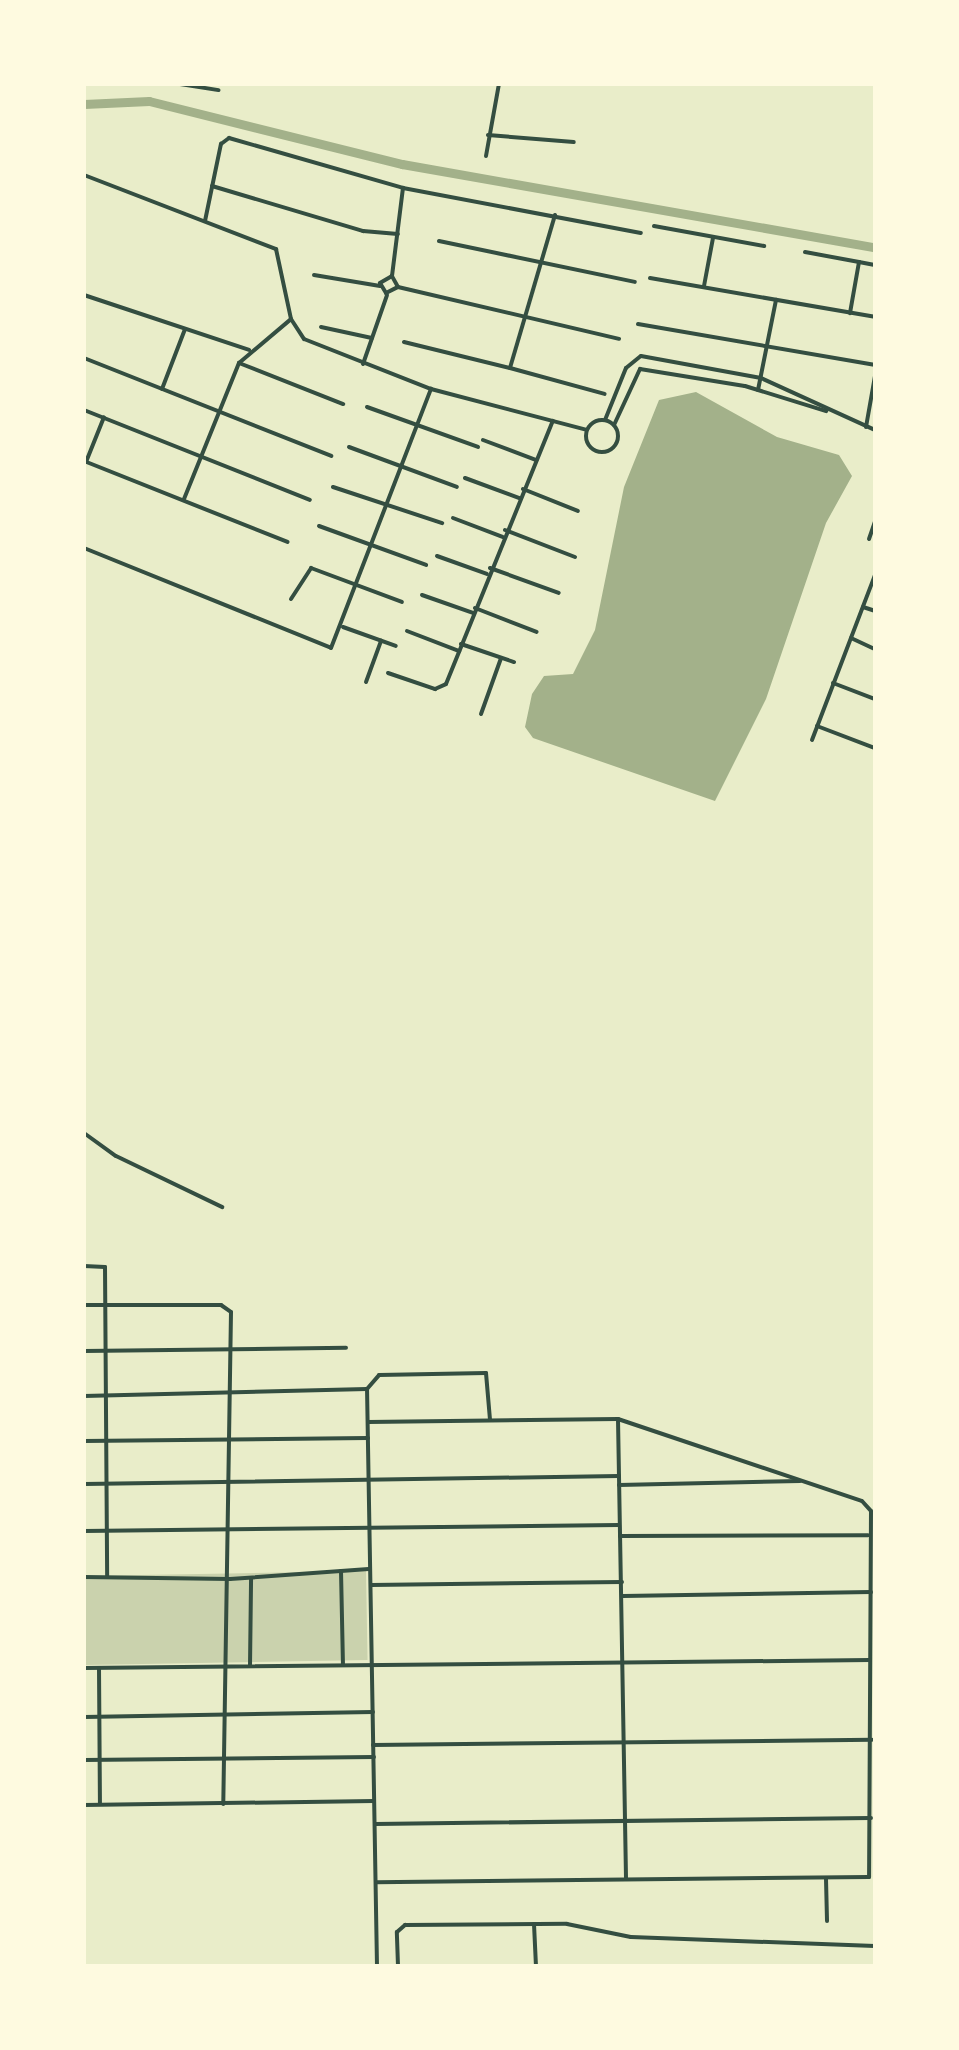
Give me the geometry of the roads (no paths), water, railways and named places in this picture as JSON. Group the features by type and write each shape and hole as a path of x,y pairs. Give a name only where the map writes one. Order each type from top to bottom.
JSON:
{"street":[{"path":"180,84 219,90"},
{"path":"486,156 499,84"},
{"path":"488,135 574,142"},
{"path":"205,221 212,186 229,138 403,188 641,233"},
{"path":"84,176 276,249 291,319 304,339 431,389 587,430 605,420 626,368 641,356 761,378 875,430"},
{"path":"212,186 363,231 398,234"},
{"path":"398,287 392,276 403,188"},
{"path":"510,368 523,315 555,215"},
{"path":"654,226 764,246"},
{"path":"704,287 713,238"},
{"path":"439,241 635,282"},
{"path":"805,252 875,265"},
{"path":"850,313 859,262"},
{"path":"314,275 380,286 388,294"},
{"path":"380,286 392,276"},
{"path":"650,278 875,317"},
{"path":"363,364 388,294 398,287 619,339"},
{"path":"84,295 249,350"},
{"path":"758,390 776,300"},
{"path":"184,499 239,363 249,350 291,319"},
{"path":"638,324 875,365"},
{"path":"321,327 372,338"},
{"path":"162,389 185,329"},
{"path":"404,342 605,394"},
{"path":"84,358 331,456"},
{"path":"239,363 343,404"},
{"path":"587,430 592,448 605,452 616,444 614,425 640,369 758,390 828,411"},
{"path":"866,427 875,376"},
{"path":"84,548 325,648 335,646 421,425 431,389"},
{"path":"367,407 478,447"},
{"path":"84,410 310,500"},
{"path":"104,417 85,461 288,542"},
{"path":"605,420 614,425"},
{"path":"388,673 441,690 505,530 553,421"},
{"path":"483,440 536,460"},
{"path":"349,447 406,465 457,487"},
{"path":"465,478 519,498"},
{"path":"333,487 442,523"},
{"path":"523,489 578,511"},
{"path":"453,518 503,537"},
{"path":"869,539 875,522"},
{"path":"319,526 426,565"},
{"path":"505,530 575,557"},
{"path":"437,556 488,575"},
{"path":"291,599 306,567 402,602"},
{"path":"490,568 559,593"},
{"path":"812,740 875,575"},
{"path":"422,595 537,632"},
{"path":"863,607 875,611"},
{"path":"343,627 396,646"},
{"path":"407,631 459,651"},
{"path":"851,638 875,649"},
{"path":"366,682 381,641"},
{"path":"461,644 514,662"},
{"path":"481,714 501,658"},
{"path":"833,683 875,699"},
{"path":"817,726 875,748"},
{"path":"84,1133 222,1207"},
{"path":"84,1266 105,1267 107,1577"},
{"path":"84,1305 227,1306 231,1352 230,1579 222,1666 223,1804"},
{"path":"84,1351 231,1352 346,1348"},
{"path":"377,1966 367,1389 379,1375 486,1373 490,1420"},
{"path":"84,1396 367,1389"},
{"path":"368,1422 618,1419 803,1481 868,1505 871,1592 870,1875 826,1879 376,1882"},
{"path":"618,1419 626,1879"},
{"path":"84,1441 230,1442 368,1438"},
{"path":"84,1484 619,1476"},
{"path":"619,1485 803,1481"},
{"path":"84,1531 619,1525"},
{"path":"620,1536 868,1535"},
{"path":"84,1577 230,1579 370,1569"},
{"path":"341,1571 343,1665"},
{"path":"250,1666 251,1578"},
{"path":"371,1585 622,1582"},
{"path":"623,1596 871,1592"},
{"path":"84,1668 871,1660"},
{"path":"99,1668 100,1804"},
{"path":"84,1717 373,1712"},
{"path":"373,1745 872,1740"},
{"path":"84,1760 374,1757"},
{"path":"84,1805 374,1801"},
{"path":"375,1824 871,1818"},
{"path":"826,1879 827,1921"},
{"path":"534,1923 536,1966"},
{"path":"398,1966 397,1932 405,1925 534,1923 631,1937 875,1946"}],"waterway":[{"path":"84,104 149,101 402,164 875,247"}]}
